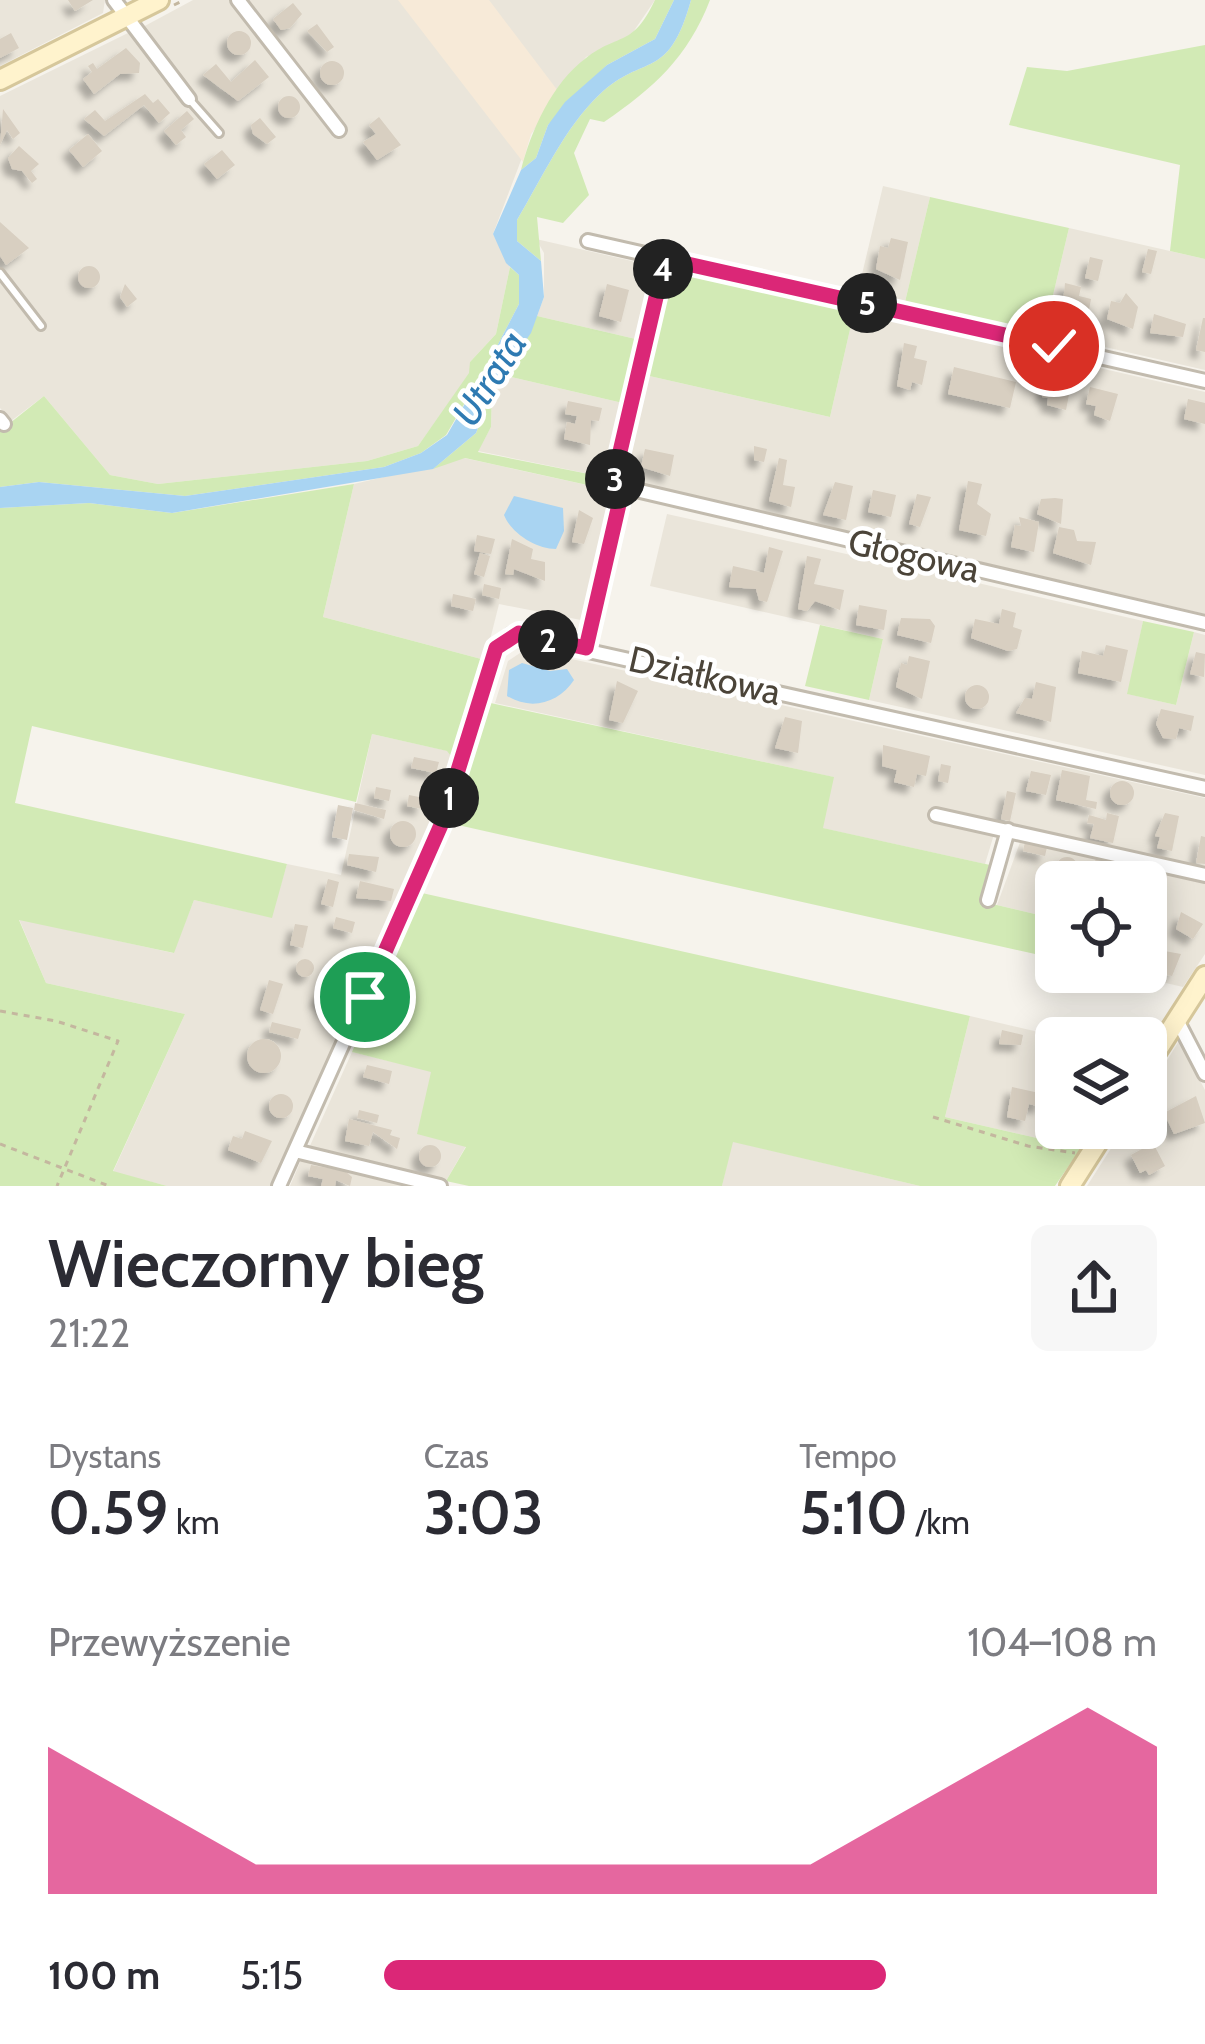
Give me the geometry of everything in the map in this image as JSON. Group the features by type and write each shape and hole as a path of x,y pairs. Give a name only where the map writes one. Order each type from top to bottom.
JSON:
{"street":[{"path":"114,0 189,99"},
{"path":"0,80 159,0"},
{"path":"238,0 338,130"},
{"path":"587,241 1205,381"},
{"name":"Głogowa","path":"623,487 1205,623"},
{"name":"Działkowa","path":"279,1186 441,825 496,648 519,633 1205,788"},
{"path":"937,815 1205,874"},
{"path":"988,900 1008,830"},
{"path":"1167,1035 1205,976"},
{"path":"1177,1020 1205,1074"},
{"path":"1070,1186 1094,1149"},
{"path":"295,1151 440,1186"}],"lane":[{"path":"189,99 218,134"},
{"path":"0,273 41,326"},
{"path":"586,648 623,487"}],"path":[{"path":"623,487 615,473 665,259"},
{"path":"0,1011 56,1021 118,1041 57,1186"},
{"path":"933,1118 1028,1146 1071,1150 1087,1160"},
{"path":"0,1144 109,1186"}],"shaded area":[{"path":"0,0 105,0 103,13 0,66"},
{"path":"193,0 230,0 337,132 244,0 655,0 627,41 586,57 531,134 493,234 510,267 496,334 470,362 470,373 418,446 367,461 158,484 110,475 44,396 11,421 0,408 0,96 130,32 190,107 193,94 141,28"},
{"path":"398,0 489,0 558,91 531,134 523,162"},
{"path":"883,186 930,197 905,302 858,291"},
{"path":"1069,228 1205,259 1205,370 1044,333"},
{"path":"536,239 658,267 640,340 537,316 544,297 544,253"},
{"path":"854,312 1205,392 1205,614 637,482 622,472 645,375 830,417"},
{"path":"503,375 627,404 609,478 478,451 491,427 492,389"},
{"path":"464,458 619,492 586,621 499,604 485,660 323,617 354,484"},
{"path":"667,514 896,565 908,562 952,573 952,577 1143,621 1128,694 1176,705 1194,632 1205,635 1205,775 869,700 883,639 650,586"},
{"path":"526,649 1205,798 1205,871 933,806 931,818 995,831 985,864 822,828 833,777 495,703 508,661"},
{"path":"372,734 448,751 454,760 419,857 270,1186 167,1186 113,1172 185,1014 46,983 19,919 173,953 194,900 271,917 287,864 341,875"},
{"path":"1022,837 1124,861 1035,861 1035,914 997,905"},
{"path":"1167,871 1205,880 1205,954 1183,987 1167,983"},
{"path":"970,1016 1035,1031 1035,1138 945,1117"},
{"path":"1179,1041 1205,1090 1205,1186 1087,1186 1111,1149 1167,1149 1167,1060"},
{"path":"352,1052 431,1071 466,1146 446,1181 309,1148"},
{"path":"732,1141 920,1186 722,1186"},
{"path":"301,1160 412,1186 290,1186"}],"green space":[{"path":"655,0 674,0 655,39 607,65 548,125 536,158 521,170 537,124 563,81 586,58 632,33"},
{"path":"691,0 710,0 680,55 639,97 604,122 590,119 574,153 589,195 563,223 537,217 541,261 517,241 517,220 545,171 575,122 599,95 664,55"},
{"path":"1205,45 1205,259 1170,251 1180,165 1009,125 1027,67 1067,71"},
{"path":"930,197 1069,228 1044,333 905,302"},
{"path":"510,267 519,275 519,304 446,435 421,453 384,467 185,496 39,482 0,487 0,431 44,396 110,475 158,484 367,461 418,446 469,373 470,362 496,334"},
{"path":"668,270 854,312 830,417 645,375"},
{"path":"537,316 640,340 627,404 503,375"},
{"path":"492,389 491,427 478,452 609,478 619,492 465,458 433,469 476,433"},
{"path":"354,484 323,617 485,660 454,760 447,751 372,734 356,802 32,726 15,803 287,864 272,918 194,900 174,953 19,920 46,983 185,1014 113,1171 167,1186 0,1186 0,508 89,503 172,513"},
{"path":"1143,621 1194,632 1176,705 1127,694"},
{"path":"820,625 883,639 869,700 805,686"},
{"path":"486,702 834,777 823,828 990,865 980,901 1035,914 1035,954 449,823"},
{"path":"422,893 970,1016 945,1117 1035,1138 1035,1149 1080,1149 1055,1186 920,1186 733,1142 722,1186 469,1186 446,1181 466,1147 417,1134 431,1072 352,1052"}],"water":[{"name":"Utrata","path":"674,0 691,0 673,44 664,55 615,82 587,108 564,138 517,220 517,241 541,261 544,297 531,333 492,389 476,433 433,469 172,513 89,503 0,508 0,487 39,482 185,496 384,467 421,453 447,435 519,304 519,275 506,263 493,234 521,170 536,158 548,125 565,102 607,65 655,39"},
{"path":"514,496 563,508 564,531 556,549 533,543 512,528 504,515"},
{"path":"522,663 550,671 567,669 574,680 561,694 544,702 516,701 507,696 509,670"}],"building":[{"path":"68,0 93,0 75,11"},
{"path":"293,3 302,14 290,28 281,30 273,19"},
{"path":"317,24 334,47 327,52 307,31"},
{"path":"239,31 251,43 239,55 227,43"},
{"path":"11,33 19,48 0,58 0,39"},
{"path":"126,48 140,63 139,73 120,74 94,94 83,79 92,72 88,66 93,63 97,69"},
{"path":"255,60 269,77 238,101 203,75 216,64 231,82"},
{"path":"332,61 344,73 332,85 320,73"},
{"path":"145,94 153,103 158,99 170,113 159,123 144,105 104,136 84,119 95,110 105,121"},
{"path":"289,96 300,107 289,118 278,107"},
{"path":"3,109 20,133 13,139 7,130 0,145"},
{"path":"187,111 194,119 181,130 186,137 176,145 164,131"},
{"path":"379,117 401,145 377,160 363,142 376,134 369,125"},
{"path":"260,118 276,137 267,144 253,134 251,125"},
{"path":"88,134 102,151 83,167 69,150"},
{"path":"19,146 39,164 31,171 37,179 32,183 22,171 12,169 8,158"},
{"path":"222,150 235,165 217,179 204,164"},
{"path":"0,222 29,248 6,265 0,256"},
{"path":"891,238 908,242 900,280 876,269 880,246 888,248"},
{"path":"1148,249 1157,251 1151,274 1142,272"},
{"path":"1090,257 1103,260 1098,281 1085,278"},
{"path":"89,266 100,277 89,288 78,277"},
{"path":"1065,283 1081,287 1079,296 1091,299 1088,315 1062,313"},
{"path":"125,284 137,299 127,307 120,297"},
{"path":"607,284 629,290 621,322 599,316"},
{"path":"1126,293 1138,307 1133,329 1107,319 1111,301 1120,303"},
{"path":"1154,314 1186,324 1183,337 1150,333"},
{"path":"1205,318 1205,352 1196,350"},
{"path":"904,343 917,346 914,358 927,361 922,385 912,382 910,390 897,386"},
{"path":"954,367 1016,382 1010,408 948,394"},
{"path":"1046,378 1071,384 1066,410 1047,405 1048,398 1042,397"},
{"path":"1090,387 1118,394 1110,421 1094,415 1096,406 1086,404"},
{"path":"1188,399 1205,403 1205,424 1184,419"},
{"path":"568,401 602,408 599,421 591,420 590,445 564,439 567,422 575,424 577,416 565,414"},
{"path":"754,446 767,449 764,462 754,460"},
{"path":"645,449 674,455 670,476 641,467"},
{"path":"779,458 787,460 783,485 795,487 791,507 769,501"},
{"path":"968,481 982,484 977,504 991,514 986,536 959,530"},
{"path":"835,482 853,486 846,520 823,515"},
{"path":"873,490 896,495 891,517 868,512"},
{"path":"917,494 931,497 920,527 909,524"},
{"path":"1041,499 1063,499 1061,524 1037,514"},
{"path":"579,510 593,518 584,544 572,542"},
{"path":"1019,517 1039,522 1034,552 1011,547 1015,525 1021,526"},
{"path":"1059,527 1074,530 1077,541 1096,542 1091,565 1053,553"},
{"path":"477,535 495,539 491,554 474,551"},
{"path":"512,539 533,549 531,559 545,562 545,581 514,569 513,575 505,574"},
{"path":"769,547 783,551 767,602 759,600 756,589 729,587 733,566 764,573"},
{"path":"480,553 490,556 484,577 474,574"},
{"path":"807,556 821,559 814,584 844,590 840,610 815,601 807,611 798,609"},
{"path":"484,584 501,588 499,599 482,595"},
{"path":"453,594 476,599 473,611 451,606"},
{"path":"859,605 887,610 884,630 856,625"},
{"path":"1002,609 1016,613 1013,627 1022,630 1017,649 1008,651 971,638 975,619 999,624"},
{"path":"901,618 930,619 935,626 931,643 897,635"},
{"path":"1106,645 1128,650 1121,682 1078,673 1082,651 1103,656"},
{"path":"1196,652 1205,654 1204,677 1190,674"},
{"path":"909,656 930,661 922,699 896,687 901,663 907,665"},
{"path":"617,681 638,691 623,723 609,720"},
{"path":"1036,682 1056,687 1051,722 1016,713 1025,698 1032,699"},
{"path":"977,685 986,688 986,706 977,709 968,706 965,697 968,688"},
{"path":"1161,709 1194,716 1191,731 1179,728 1176,739 1163,738 1156,724"},
{"path":"785,717 802,721 798,753 775,748"},
{"path":"883,745 930,756 926,776 917,774 914,787 894,782 897,770 882,766"},
{"path":"414,757 439,762 436,773 411,768"},
{"path":"941,764 951,766 948,783 938,781"},
{"path":"1062,770 1090,776 1086,800 1097,802 1096,809 1056,800"},
{"path":"1031,771 1051,775 1046,795 1026,791"},
{"path":"1122,781 1134,793 1122,805 1110,793"},
{"path":"376,787 391,790 389,801 374,798"},
{"path":"1007,791 1016,793 1010,821 1001,819"},
{"path":"409,795 424,798 422,809 407,806"},
{"path":"355,803 386,810 384,819 354,810"},
{"path":"338,805 353,808 347,840 332,837"},
{"path":"1107,813 1119,816 1113,843 1090,838 1094,824 1087,823 1089,815 1106,820"},
{"path":"1165,813 1179,816 1172,851 1157,848 1160,837 1155,836"},
{"path":"403,821 416,834 403,847 390,834"},
{"path":"1201,836 1205,837 1205,864 1196,863"},
{"path":"1025,842 1047,847 1045,856 1023,851"},
{"path":"349,854 379,857 376,872 347,865"},
{"path":"328,879 339,882 333,907 321,904"},
{"path":"360,881 394,889 391,901 356,898"},
{"path":"1181,912 1203,924 1193,939 1176,929"},
{"path":"336,917 355,922 352,933 333,928"},
{"path":"295,924 308,926 303,948 290,945"},
{"path":"1167,951 1181,954 1172,976 1167,975"},
{"path":"347,955 363,961 354,983 335,971"},
{"path":"305,959 314,968 305,977 296,968"},
{"path":"269,980 283,984 273,1014 260,1010"},
{"path":"321,990 347,1000 343,1012 322,1009 324,1004 316,1001"},
{"path":"272,1022 301,1029 298,1039 269,1032"},
{"path":"1002,1030 1023,1035 1021,1045 999,1044"},
{"path":"264,1039 276,1044 281,1056 276,1068 264,1073 252,1068 247,1056 252,1044"},
{"path":"367,1065 392,1071 389,1084 363,1077"},
{"path":"1012,1087 1035,1092 1035,1106 1029,1104 1025,1121 1007,1117"},
{"path":"281,1094 290,1097 290,1115 281,1118 272,1115 269,1106 272,1097"},
{"path":"1196,1096 1205,1123 1174,1134 1167,1111"},
{"path":"359,1110 379,1115 377,1123 357,1118"},
{"path":"349,1119 392,1130 390,1135 400,1138 397,1149 373,1132 369,1146 345,1141"},
{"path":"245,1131 272,1141 261,1163 228,1150 233,1136 242,1139"},
{"path":"430,1145 441,1156 430,1167 419,1156"},
{"path":"1156,1149 1165,1166 1149,1175 1146,1170 1140,1173 1131,1155"},
{"path":"311,1165 345,1171 352,1177 350,1186 336,1180 335,1186 321,1186 323,1179 308,1176"}],"route":[{"path":"365,997 441,825 496,648 519,633 586,648 599,570 623,487 617,484 615,473 665,259 1054,346"}]}
